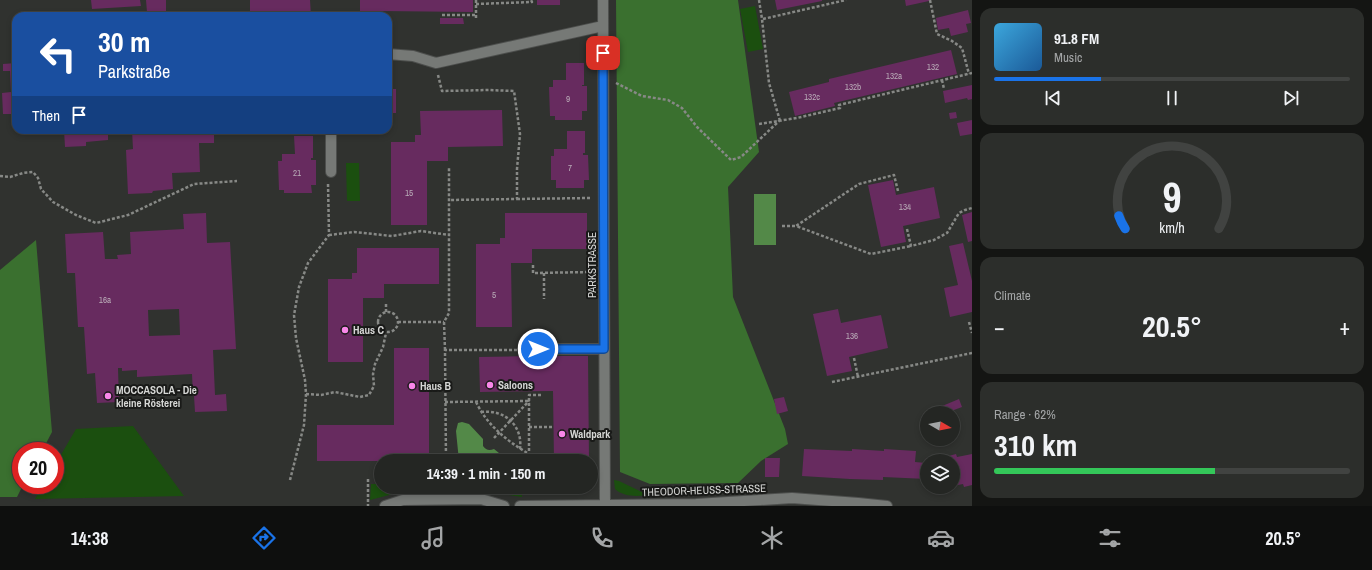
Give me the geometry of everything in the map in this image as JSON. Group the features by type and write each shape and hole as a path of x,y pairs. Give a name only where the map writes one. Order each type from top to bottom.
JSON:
{"street":[{"name":"PARKSTRASSE","path":"603,0 605,505"},
{"path":"392,54 413,56 436,63 603,26"},
{"path":"331,134 331,172"},
{"path":"533,350 604,349"},
{"name":"THEODOR-HEUSS-STRASSE","path":"520,506 696,504 792,498 887,506"},
{"path":"385,506 403,500 481,499 504,506"}],"path":[{"path":"442,15 476,16 476,0"},
{"path":"476,4 532,2 532,0"},
{"path":"759,0 769,83 780,121"},
{"path":"762,19 846,0"},
{"path":"759,124 797,118 840,108 840,105 970,74 962,48 952,41 937,34 930,0"},
{"path":"436,63 442,91 514,91 520,134 517,169 517,199"},
{"path":"942,80 944,89"},
{"path":"603,81 616,83 642,96 668,100 682,108 697,127 731,160 741,157 780,121"},
{"path":"446,454 444,322 449,312 449,168"},
{"path":"0,176 10,177 23,173 34,172 38,178 41,189 53,202 76,215 96,223 128,215 194,184 237,181"},
{"path":"290,480 304,425 306,394 305,380 296,338 294,315 299,287 308,263 329,235 328,178 331,172"},
{"path":"796,226 859,184 894,175 898,192"},
{"path":"449,200 604,198"},
{"path":"782,226 796,226 871,254 934,240 947,233 959,213 972,208"},
{"path":"907,229 911,246"},
{"path":"329,235 354,232 392,236 421,231 449,235"},
{"path":"533,265 533,273 604,272"},
{"path":"544,273 544,299"},
{"path":"386,303 386,312"},
{"path":"386,312 390,312 396,316 398,322 396,329 386,333 379,328 377,323 379,317 386,312"},
{"path":"398,322 444,322"},
{"path":"969,322 972,333"},
{"path":"306,394 321,395 335,392 360,398 369,395 374,386 373,374 375,364 383,347 386,333"},
{"path":"445,350 533,350"},
{"path":"832,382 972,352"},
{"path":"854,358 858,377"},
{"path":"529,454 529,395 540,395"},
{"path":"445,402 529,401"},
{"path":"494,438 498,432 529,401"},
{"path":"476,402 481,412 498,432 528,454"},
{"path":"481,412 490,411 500,414 510,420 518,430 521,440 520,449"},
{"path":"529,427 553,427"},
{"path":"368,479 368,506"}],"shaded area":[{"path":"616,0 738,0 759,152 728,187 733,297 785,429 788,444 761,461 738,483 650,484 620,472"},
{"path":"755,6 763,49 748,52 740,9"},
{"path":"346,163 359,163 360,201 347,201"},
{"path":"754,194 776,194 776,245 754,245"},
{"path":"36,240 52,432 47,442 12,442 12,494 18,494 17,497 0,497 0,270"},
{"path":"462,422 469,424 483,439 483,446 485,448 489,450 494,449 500,454 458,454 456,431 458,423"},
{"path":"133,426 184,496 35,499 38,494 64,494 64,450 76,429"},
{"path":"614,480 644,493 652,494 637,496 623,494 615,489"},
{"path":"371,484 374,484 374,494 393,494 370,500"},
{"path":"505,494 522,494 522,497"}],"building":[{"path":"91,0 140,0 141,6 92,9"},
{"path":"146,0 166,0 166,11 147,12"},
{"path":"250,0 310,0 311,12 250,12"},
{"path":"360,0 473,0 473,12 360,12"},
{"path":"537,0 560,0 560,5 537,5"},
{"path":"775,0 822,0 822,1 777,10"},
{"path":"905,0 929,0 929,1 906,6"},
{"path":"968,10 971,23 966,24 968,32 951,36 949,28 938,30 936,18"},
{"path":"440,18 463,18 464,24 440,24"},
{"path":"951,50 957,74 834,103 835,106 795,116 789,92 829,82 829,79"},
{"path":"12,63 12,114 3,114 2,93 11,92 10,71 3,71 3,64"},
{"path":"566,63 584,63 584,85 582,86 587,86 587,111 582,111 582,120 555,120 555,116 550,116 549,87 553,87 553,80 566,80"},
{"path":"392,65 393,65 392,87"},
{"path":"972,85 972,99 968,100 967,98 945,103 943,91"},
{"path":"392,89 396,89 396,113 392,113"},
{"path":"502,110 503,146 448,147 448,161 427,161 427,225 391,225 391,142 415,142 415,135 421,135 420,111"},
{"path":"956,112 957,118 950,119 949,113"},
{"path":"972,120 972,134 960,136 957,123"},
{"path":"567,131 585,131 585,153 583,153 583,155 588,155 589,180 584,180 584,188 556,188 556,180 551,180 551,156 554,156 554,149 567,149"},
{"path":"64,134 108,134 108,140 86,142 86,146 65,147"},
{"path":"132,134 214,134 214,143 199,143 200,172 172,173 173,189 153,191 152,193 128,194 126,150 133,149"},
{"path":"294,136 313,136 313,158 311,158 311,160 316,160 316,185 311,185 312,193 284,193 284,190 279,190 278,161 282,161 282,154 295,154"},
{"path":"893,180 896,195 934,187 940,218 903,226 906,242 881,247 868,185"},
{"path":"972,212 972,241 968,242 962,215"},
{"path":"206,213 207,243 230,242 236,349 213,350 215,395 226,394 227,411 195,412 192,374 137,377 137,370 122,371 122,368 118,368 119,402 97,403 95,373 87,374 84,327 78,327 75,273 67,273 65,234 103,232 105,259 118,259 117,255 131,254 130,232 184,229 183,214","holes":["179,309 180,335 149,336 148,310"]},
{"path":"505,213 587,213 587,249 532,249 532,263 511,263 512,327 476,327 476,244 500,244 500,238 505,238"},
{"path":"963,243 972,281 972,312 950,317 944,288 958,285 949,246"},
{"name":"Haus C","path":"357,248 439,248 439,284 384,284 384,298 363,298 363,362 328,362 328,279 352,279 352,273 357,273"},
{"path":"838,309 841,323 881,315 888,348 849,357 852,371 827,376 813,314"},
{"path":"538,342 539,356 588,356 589,454 554,454 553,391 480,392 479,357 529,356 528,343"},
{"name":"Haus B","path":"394,348 429,348 429,454 374,454 374,461 317,461 317,425 394,425"},
{"path":"784,397 788,411 777,414 774,399"},
{"path":"959,399 962,407 960,408 960,406 942,406"},
{"path":"804,449 884,451 884,449 916,451 915,462 920,462 920,479 883,477 883,480 802,476"},
{"path":"972,454 972,485 964,487 963,484 960,485 960,456"},
{"path":"765,458 780,458 779,477 765,477"}],"tunnel":[{"path":"529,350 538,349"}],"place":[{"name":"Haus C","path":"345,330"},
{"name":"Saloons","path":"490,385"},
{"name":"Haus B","path":"412,386"},
{"name":"MOCCASOLA - Die kleine Rösterei","path":"108,396"},
{"name":"Waldpark","path":"562,434"}],"route":[{"path":"538,349 604,349 603,53"}]}
